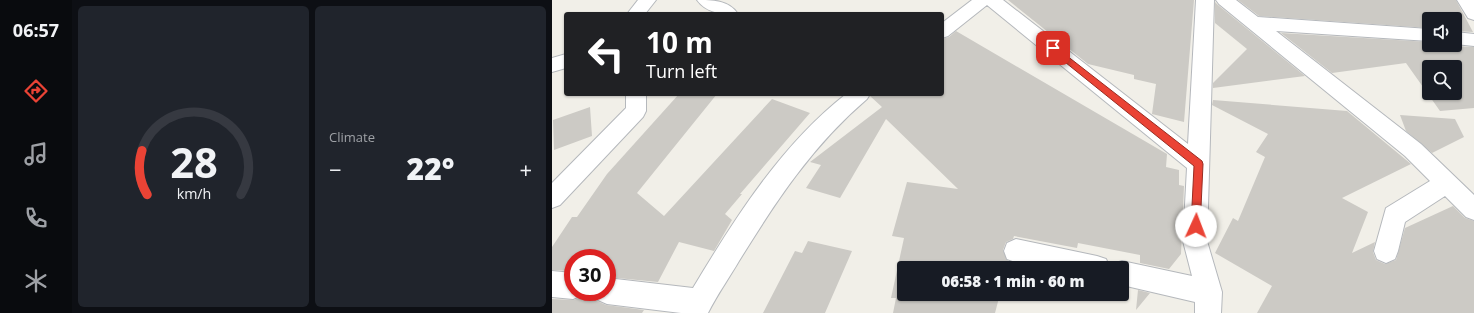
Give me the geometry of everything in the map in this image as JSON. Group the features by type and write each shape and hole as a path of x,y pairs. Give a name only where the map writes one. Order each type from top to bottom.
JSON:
{"street":[{"path":"638,12 647,0"},
{"path":"706,0 726,12"},
{"path":"944,30 983,0"},
{"path":"992,0 1198,164"},
{"path":"1205,0 1195,241 1208,302"},
{"path":"1225,0 1413,150 1474,210"},
{"path":"1466,0 1474,14"},
{"path":"1254,23 1422,35"},
{"path":"1462,39 1474,40"},
{"path":"552,65 564,62"},
{"path":"552,198 636,111 636,96"},
{"path":"616,293 697,308 776,182 847,98"},
{"path":"1386,252 1394,216 1446,182"},
{"path":"1016,251 1064,261"},
{"path":"1129,275 1208,302"},
{"path":"552,284 564,285"}],"building":[{"path":"1008,0 1194,0 1184,122 1152,114 1156,84 1134,79 1134,75 1088,64"},
{"path":"1238,0 1456,0 1473,32 1462,31 1462,12 1422,12 1422,28 1259,16"},
{"path":"1215,2 1305,76 1213,88 1213,83 1247,49 1215,23"},
{"path":"956,31 1167,154 1166,167 1179,170 1179,185 1184,186 1181,254 1169,269 1140,263 1140,255 1078,243 1077,248 1014,236 1013,239 1006,242 1003,250 1008,261 899,261 904,238 892,236 907,182 958,189 886,119 840,198 806,188 821,165 810,162 882,107 870,96 944,96 944,38 949,37"},
{"path":"1281,33 1422,42 1422,52 1462,52 1462,46 1474,47 1474,108 1440,111 1432,100 1462,100 1462,60 1422,60 1422,86 1406,63 1332,73"},
{"path":"677,96 715,96 637,193 664,216 772,99 810,113 740,194 742,194 725,214 732,220 714,251 679,242 658,282 616,278 616,249 564,249 564,271 552,270 552,247 572,217 577,217 607,174"},
{"path":"1213,100 1347,111 1411,164 1342,198 1368,212 1352,253 1375,242 1373,252 1376,260 1385,264 1396,260 1405,228 1453,206 1465,218 1474,221 1474,313 1257,313 1272,286 1215,253 1233,218 1238,221 1265,157 1256,152 1268,134 1212,105"},
{"path":"590,107 592,136 554,150 553,120"},
{"path":"1400,115 1455,119 1464,137 1432,153 1406,131"},
{"path":"808,241 852,251 825,313 763,313 795,251 802,253"},
{"path":"897,270 897,301 998,301 995,313 893,313 896,298 891,298"},
{"path":"1138,290 1150,293 1136,310"},
{"path":"552,299 564,300 564,301 597,301 606,305 644,310 642,313 552,313"}],"route":[{"path":"1053,48 1198,164 1196,226"}]}
